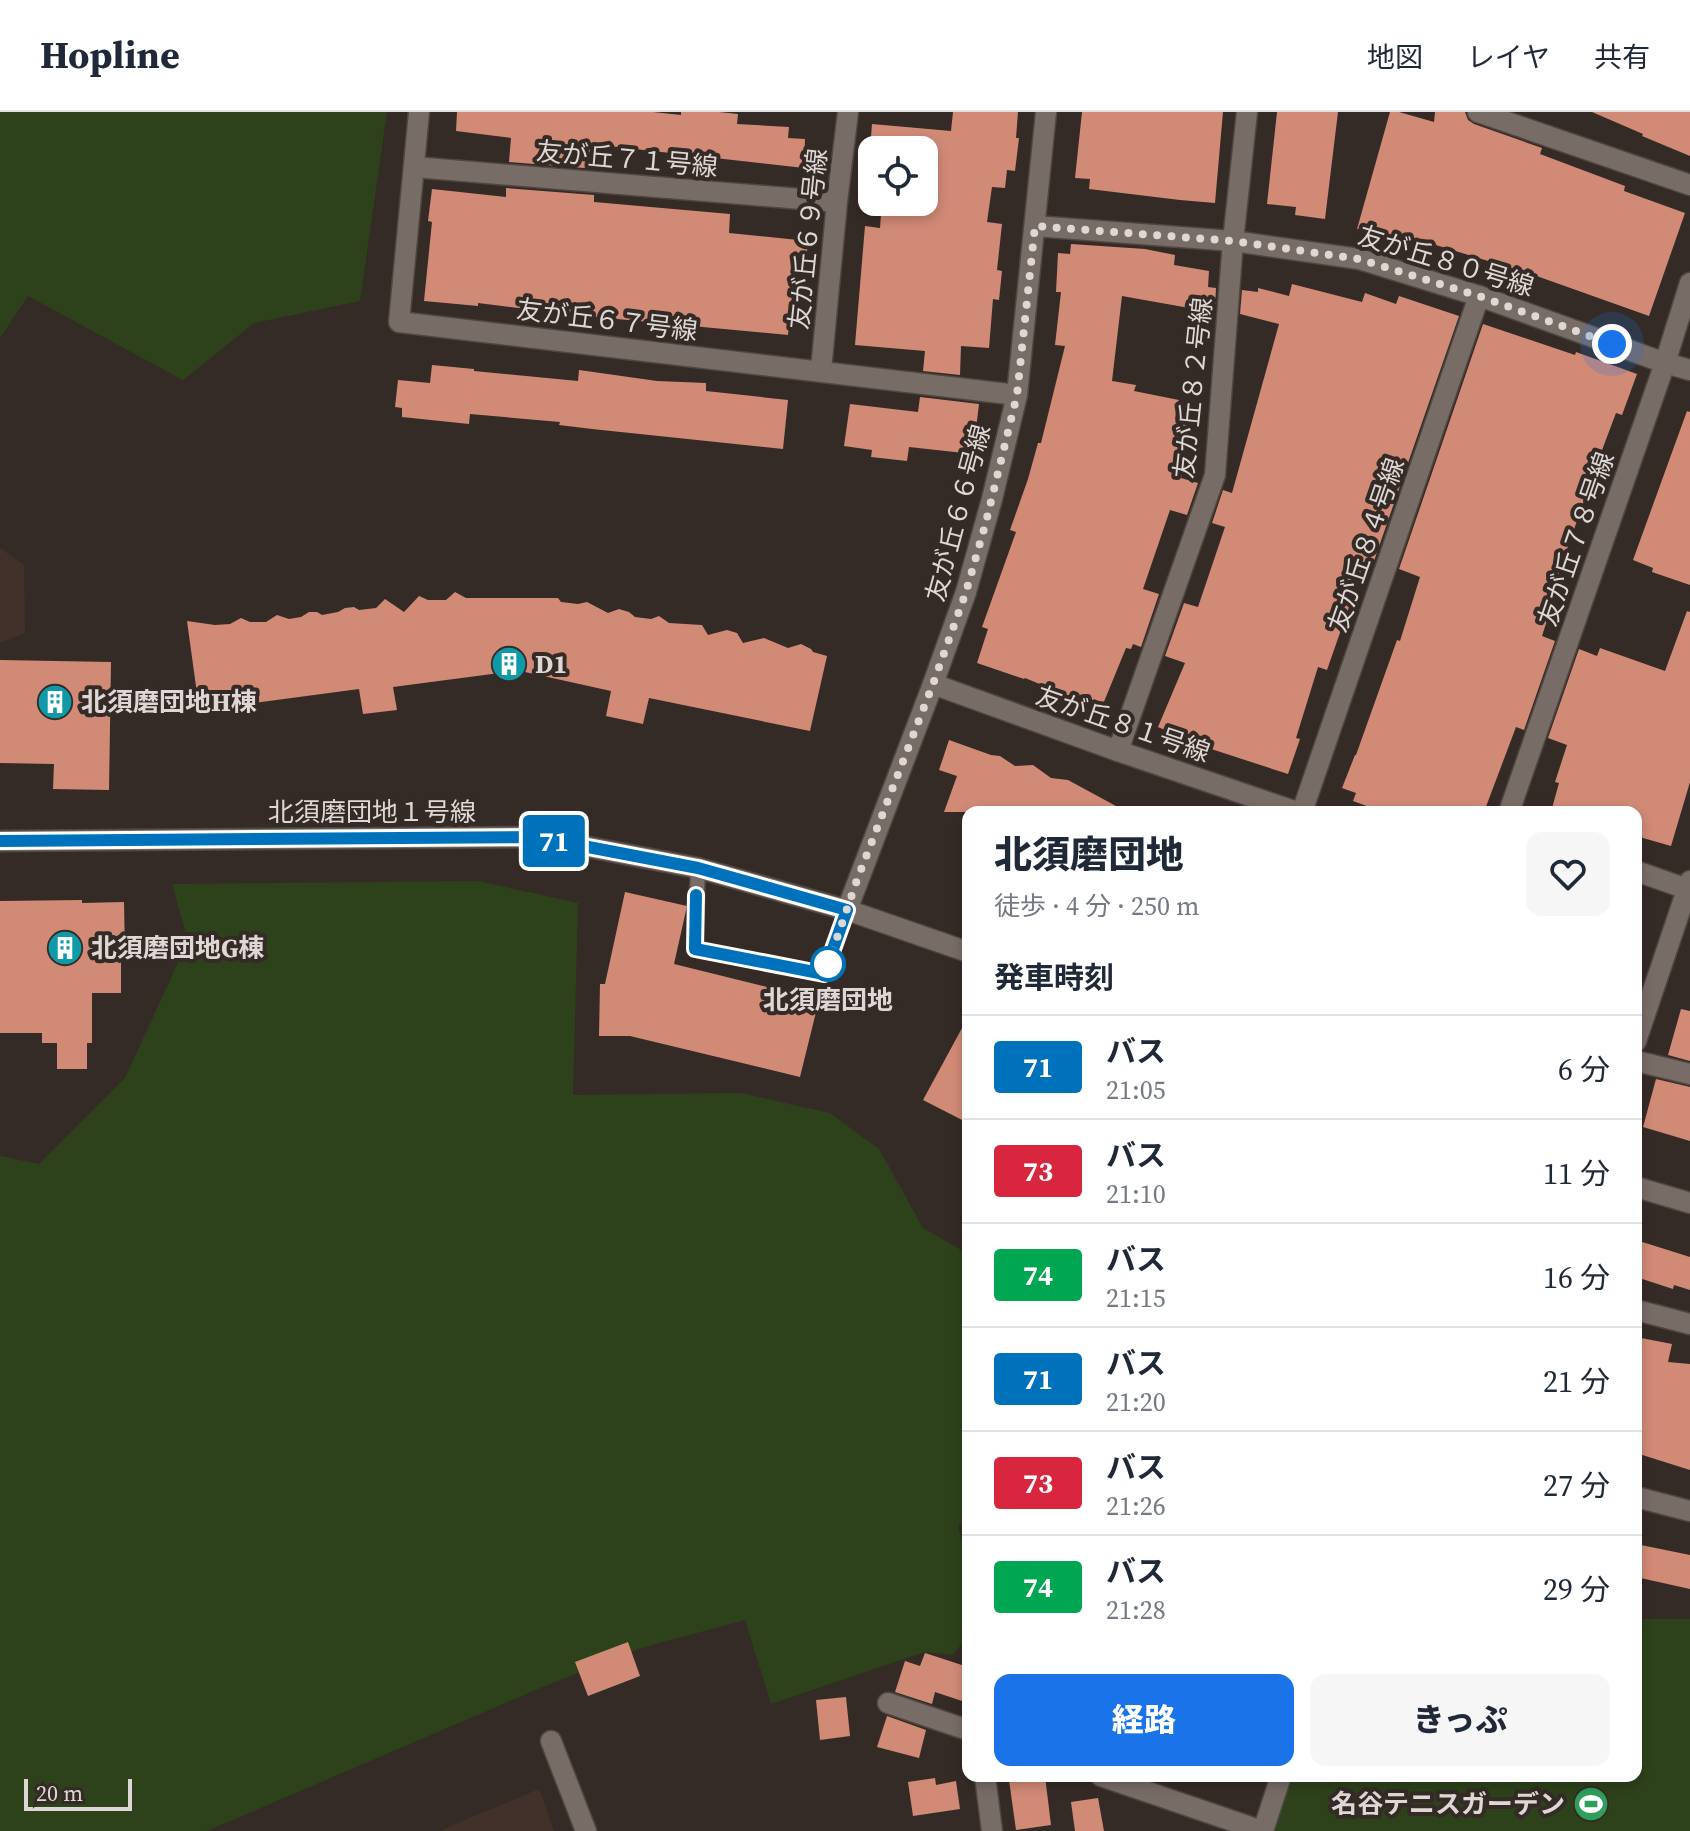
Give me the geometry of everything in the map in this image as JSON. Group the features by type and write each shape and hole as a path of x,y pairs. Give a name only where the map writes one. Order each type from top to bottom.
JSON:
{"street":[{"name":"友が丘６７号線","path":"419,112 399,322 1017,395"},
{"name":"友が丘６９号線","path":"821,370 848,112"},
{"name":"友が丘６６号線","path":"847,910 966,592 992,499 1017,395 1046,112"},
{"name":"友が丘８２号線","path":"1118,751 1215,475 1233,241 1247,112"},
{"path":"1478,112 1690,185"},
{"name":"友が丘７１号線","path":"414,167 837,202"},
{"name":"友が丘８０号線","path":"1035,226 1233,241 1359,259 1479,296 1690,370"},
{"name":"友が丘７８号線","path":"1511,806 1690,283"},
{"name":"友が丘８４号線","path":"1301,806 1479,296"},
{"name":"友が丘８１号線","path":"933,684 1281,806"},
{"name":"北須磨団地１号線","path":"0,841 536,837 698,868 847,910 962,950"},
{"path":"1642,873 1689,887 1642,1024"},
{"path":"1642,1062 1690,1074"},
{"path":"1642,1189 1690,1203"},
{"path":"1642,1312 1690,1324"},
{"path":"1642,1499 1690,1511"},
{"path":"888,1703 962,1728"},
{"path":"551,1741 586,1831"},
{"path":"986,1782 992,1831"},
{"path":"1119,1782 1262,1831 1279,1782"}],"lane":[{"path":"698,868 695,949 824,974 847,910"}],"shaded area":[{"path":"0,548 24,565 25,633 0,643"},
{"path":"539,1789 554,1831 439,1831"}],"green space":[{"path":"0,112 387,112 360,301 254,323 183,380 28,296 0,338"},
{"path":"478,881 578,903 573,1095 741,1093 830,1113 879,1149 923,1228 962,1251 962,1522 958,1526 962,1541 962,1643 953,1655 924,1652 771,1704 745,1620 641,1648 207,1831 0,1831 0,1156 39,1164 125,1078 188,941 172,884"},
{"path":"1642,1619 1690,1619 1690,1831 1271,1831 1289,1782 1642,1782"}],"building":[{"path":"457,112 738,114 737,124 789,127 788,138 805,139 804,168 599,145 597,169 509,162 511,138 456,131"},
{"path":"953,112 1018,112 1015,171 1007,170 1005,188 992,187 987,222 1002,224 997,270 1002,271 999,300 993,299 989,348 961,346 960,375 923,371 925,351 855,345 865,226 880,228 881,216 938,216 938,136 871,136 872,124 951,131"},
{"path":"1082,112 1223,112 1215,203 1089,189 1090,179 1075,178"},
{"path":"1277,112 1338,112 1325,219 1295,215 1296,207 1267,204"},
{"path":"1390,112 1434,122 1435,112 1465,112 1474,124 1542,148 1540,154 1625,186 1624,191 1685,213 1649,316 1531,274 1416,239 1415,245 1366,234 1367,229 1357,229"},
{"path":"1592,112 1690,112 1690,156 1642,136"},
{"path":"506,188 594,195 594,202 730,214 729,233 808,241 805,276 794,274 788,335 478,303 478,306 424,301 432,189 506,197"},
{"path":"1071,244 1145,249 1175,255 1174,265 1209,271 1208,287 1216,288 1215,307 1206,305 1206,311 1122,296 1112,381 1136,385 1134,391 1179,400 1175,419 1191,422 1181,478 1198,483 1187,515 1170,510 1143,589 1159,594 1141,647 1133,644 1131,649 1126,648 1101,709 1025,678 977,663 988,629 982,627 1016,532 1010,530 1038,443 1041,443 1065,346 1055,345 1061,292 1056,292 1058,253 1070,254"},
{"path":"1292,284 1362,302 1365,293 1396,304 1399,296 1459,316 1374,561 1366,558 1327,670 1318,667 1288,774 1199,745 1158,727 1185,663 1165,656 1184,603 1198,607 1225,527 1212,523 1223,490 1232,493 1279,324 1240,314 1242,290 1258,292 1258,288 1289,296"},
{"path":"1483,324 1637,374 1622,415 1616,413 1547,606 1551,608 1542,636 1555,641 1524,730 1516,727 1486,806 1367,806 1353,801 1356,793 1342,788 1397,640 1400,641 1420,577 1399,569"},
{"path":"432,365 578,381 579,370 657,381 706,383 706,391 788,400 783,449 470,414 469,424 402,417 402,408 395,407 398,380 430,383"},
{"path":"920,397 979,404 973,454 909,447 907,461 871,457 872,450 844,446 850,404 918,412"},
{"path":"1687,411 1690,412 1690,585 1652,572 1653,568 1633,560"},
{"name":"D1","path":"455,592 466,598 558,598 561,602 587,602 608,613 619,609 635,617 651,619 659,616 669,623 702,625 708,635 727,630 737,633 743,643 764,638 788,648 801,644 827,656 810,731 649,698 643,724 606,716 611,691 525,672 393,687 397,710 363,714 359,689 199,708 187,621 215,625 230,624 241,618 250,622 266,622 277,615 289,619 309,612 322,615 345,608 376,608 385,599 404,612 419,596 428,600 446,600"},
{"path":"1687,611 1690,612 1690,782 1671,846 1642,838 1642,806 1553,806 1559,783 1555,782 1567,745 1548,738 1579,649 1597,656 1600,648 1665,671"},
{"name":"北須磨団地H棟","path":"0,660 111,662 109,790 53,789 54,764 0,763"},
{"path":"949,740 1000,756 1015,766 1033,765 1051,778 1068,780 1116,806 962,806 962,812 944,812 957,776 939,770"},
{"path":"625,892 687,906 674,964 819,1000 800,1077 630,1036 599,1036 600,984 605,984"},
{"name":"北須磨団地G棟","path":"82,900 82,903 124,902 125,954 121,954 121,993 92,993 92,1043 87,1043 87,1069 57,1069 57,1043 42,1043 42,1033 0,1033 0,901"},
{"path":"1681,1009 1690,1011 1690,1061 1668,1055"},
{"path":"962,1028 962,1120 923,1100"},
{"path":"1656,1079 1690,1087 1690,1141 1643,1127"},
{"path":"1642,1242 1690,1257 1690,1290 1674,1285 1673,1289 1642,1279"},
{"path":"1642,1338 1672,1344 1668,1362 1690,1364 1690,1470 1642,1455"},
{"path":"1642,1545 1690,1555 1690,1589 1642,1578"},
{"path":"628,1642 640,1676 588,1696 575,1662"},
{"path":"925,1653 962,1665 962,1701 935,1692 932,1704 895,1692 905,1661 920,1666"},
{"path":"846,1697 850,1736 820,1740 816,1700"},
{"path":"887,1716 926,1730 919,1758 877,1747"},
{"path":"935,1778 936,1785 956,1781 960,1809 913,1816 908,1782"},
{"path":"1009,1782 1046,1782 1051,1825 1016,1830"},
{"path":"1098,1798 1104,1831 1075,1831 1071,1802"}],"bus line":[{"name":"71","path":"0,841 536,837 698,868 847,910 824,974 695,949 696,895"}],"place":[{"name":"D1","path":"509,664"},
{"name":"北須磨団地H棟","path":"55,702"},
{"name":"北須磨団地G棟","path":"65,948"},
{"name":"北須磨団地","path":"828,964"},
{"name":"名谷テニスガーデン","path":"1591,1804"}],"route":[{"path":"828,964 966,592 986,522 1017,395 1035,226 1233,241 1359,259 1479,296 1612,344"}]}
